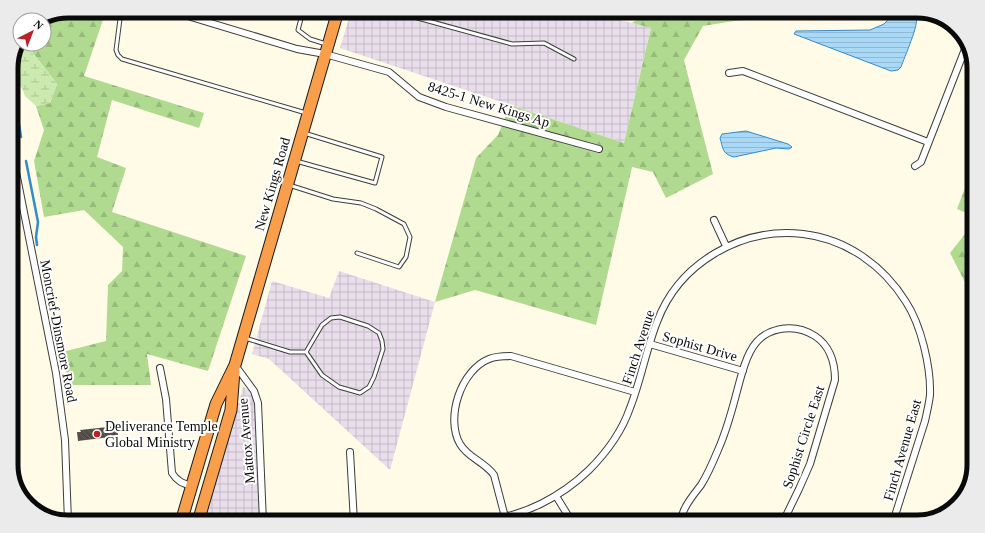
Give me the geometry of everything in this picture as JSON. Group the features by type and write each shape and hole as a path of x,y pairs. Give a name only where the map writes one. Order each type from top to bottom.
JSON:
{"highway":[{"name":"New Kings Road","path":"183,515 216,404 235,365 336,18"},
{"name":"New Kings Road","path":"200,515 231,410 235,365"}],"street":[{"name":"8425-1 New Kings Ap","path":"194,18 297,49 327,49 389,72 419,97 446,107 599,149"},
{"path":"915,166 921,162 964,52"},
{"path":"729,73 743,71 928,142"},
{"name":"Moncrief-Dinsmore Road","path":"18,182 57,380 65,440 68,515"},
{"path":"714,220 726,246"},
{"name":"Finch Avenue","path":"511,515 556,496 577,481 589,470 605,451 622,427 630,409 657,322 664,306 674,291 694,269 717,251 735,242 752,237 780,233 811,235 841,244 866,259 893,283 914,316 921,336"},
{"name":"Sophist Circle East","path":"742,371 754,344 762,337 780,328 795,328 810,332 819,338 833,357 835,366 835,380 812,456 800,489 787,515"},
{"name":"Finch Avenue East","path":"895,515 926,421 929,406 929,379 921,336"},
{"name":"Sophist Drive","path":"650,344 742,371"},
{"path":"504,515 494,475 490,470 467,453 460,444 455,432 454,419 456,407 463,384 470,373 489,359 500,356 520,357 635,392"},
{"name":"Mattox Avenue","path":"235,365 254,391 258,403 264,515"},
{"path":"160,368 166,400 172,473 175,479 181,483 191,486"},
{"path":"684,515 686,506 711,466 723,439 742,371"},
{"path":"350,452 354,515"},
{"path":"556,496 568,515"}],"lane":[{"path":"120,18 116,50 122,59 308,113"},
{"path":"301,18 298,30 327,49"},
{"path":"417,18 512,44 544,43 574,59"},
{"path":"294,161 375,182 382,157 302,132"},
{"path":"287,185 333,199 361,203 376,208 404,224 410,237 406,257 399,267 357,253"},
{"path":"340,317 368,326 378,333 382,341 383,349 374,377 369,387 360,393 339,387 322,374 306,352 322,325 331,318 340,317"},
{"path":"243,338 290,352 306,352"}],"shaded area":[{"path":"349,18 612,18 651,28 624,143 340,48"},
{"path":"339,271 435,302 390,470 269,359 252,354 272,281 329,298"},
{"path":"243,387 252,392 255,406 260,515 206,515"}],"green space":[{"path":"68,18 104,18 84,76 204,113 199,128 112,100 97,157 126,168 112,212 246,256 208,371 147,354 151,385 69,385 62,352 106,341 108,285 122,271 123,247 84,210 44,217 34,161 44,130 36,106 50,103 57,84 32,52 52,52 52,21"},
{"path":"639,18 776,18 734,21 703,26 684,60 713,174 666,198 653,172 632,167 596,325 475,290 435,302 476,158 498,135 510,105 624,143 651,28 632,23"},
{"path":"21,52 32,52 57,84 50,103 36,106 25,96 22,88 18,86 18,64"},
{"path":"967,183 967,213 957,209"},
{"path":"965,234 967,235 967,286 950,253"}],"water":[{"path":"890,18 916,18 916,26 911,41 901,67 898,70 891,71 794,34 796,31 870,30 884,24"},
{"path":"746,131 788,144 792,147 789,149 776,148 734,157 727,154 720,138 722,134"}],"building":[{"name":"Deliverance Temple Global Ministry","path":"117,426 118,436 78,441 77,432 81,432 80,430"}],"waterway":[{"path":"18,118 21,137"},
{"path":"26,161 38,222 36,237 37,245"}],"place":[{"name":"Deliverance Temple Global Ministry","path":"97,434"}]}
